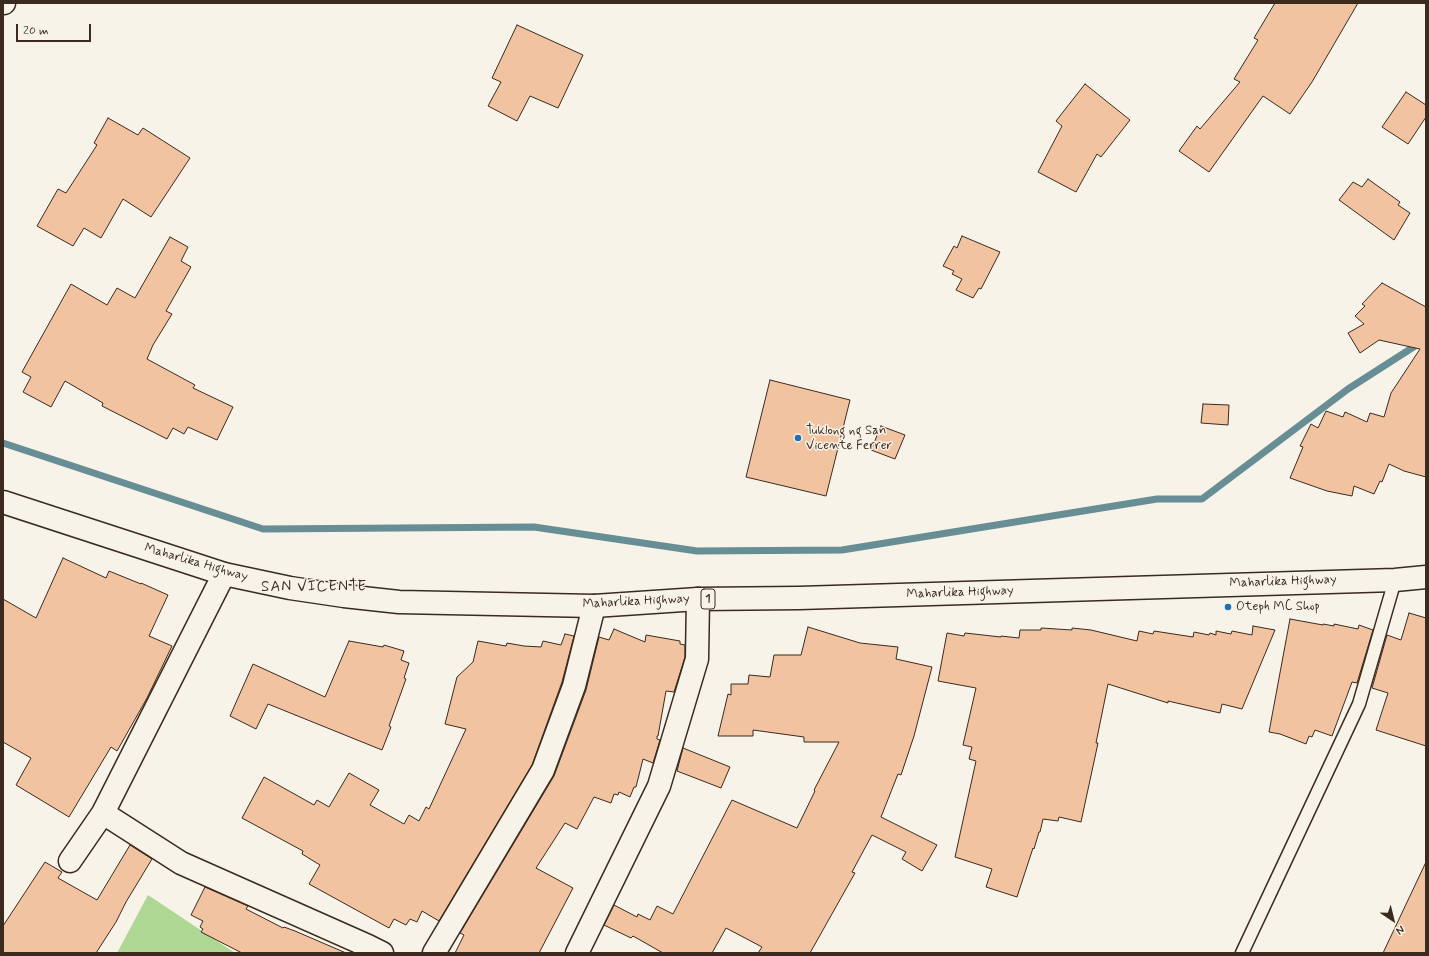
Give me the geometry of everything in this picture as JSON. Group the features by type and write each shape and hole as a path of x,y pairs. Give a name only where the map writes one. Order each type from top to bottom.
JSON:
{"main road":[{"name":"Maharlika Highway","path":"3,502 224,574 290,588 399,602 594,606 698,599 799,598 1394,580 1426,577"},
{"path":"70,862 103,813 224,574"},
{"path":"577,953 659,786 697,659 698,599"},
{"path":"434,953 544,770 574,686 594,606"},
{"path":"103,813 181,863 382,953"}],"lane":[{"path":"1242,953 1359,704 1394,580"}],"green space":[{"path":"148,895 235,953 117,953"}],"building":[{"path":"1275,3 1358,3 1312,82 1290,114 1263,96 1209,172 1179,151 1197,126 1200,129 1240,82 1234,79 1258,40 1254,38"},
{"path":"517,25 583,55 558,108 530,96 517,121 488,106 501,82 492,78"},
{"path":"1085,84 1130,120 1101,157 1097,154 1076,192 1038,172 1062,126 1056,121"},
{"path":"1406,92 1426,105 1426,117 1408,144 1382,127"},
{"path":"108,118 138,135 143,128 190,158 151,217 123,199 101,238 84,228 73,246 37,226 58,189 66,193 97,145 94,143"},
{"path":"1368,179 1400,202 1398,205 1410,213 1394,240 1339,200 1353,182 1362,187"},
{"path":"962,236 1000,252 981,289 979,288 973,298 956,290 962,279 952,274 954,271 943,266 954,246 957,248"},
{"path":"170,237 188,247 181,261 191,267 166,311 172,314 153,345 147,359 195,385 193,388 233,407 217,440 188,427 184,434 173,428 167,439 102,406 103,403 65,381 51,407 23,392 31,377 22,372 71,284 107,305 117,288 135,298"},
{"path":"1382,283 1426,307 1426,477 1404,471 1389,464 1382,482 1380,481 1374,494 1354,486 1352,496 1327,491 1290,478 1303,447 1300,446 1311,424 1318,428 1326,411 1343,417 1345,412 1367,422 1370,413 1384,417 1391,393 1420,349 1379,340 1360,353 1348,333 1364,324 1355,316 1365,306 1362,304"},
{"name":"Tuklong ng San Vicente Ferrer","path":"770,380 850,400 826,496 746,477"},
{"path":"1203,404 1229,405 1228,425 1201,423"},
{"path":"881,426 905,435 895,459 871,450"},
{"path":"63,558 106,578 109,571 168,595 149,636 172,646 147,698 117,751 111,747 69,817 16,785 31,758 3,742 3,599 36,618"},
{"path":"1409,613 1426,618 1426,746 1376,730 1388,693 1372,688 1387,635 1401,640"},
{"path":"1290,619 1323,625 1334,626 1334,624 1358,629 1359,625 1373,630 1357,683 1352,682 1332,736 1315,730 1312,737 1309,736 1306,744 1280,734 1269,732"},
{"path":"1253,626 1275,630 1242,709 1222,704 1220,713 1168,701 1168,703 1108,684 1096,743 1098,743 1081,822 1059,817 1058,821 1043,819 1040,832 1034,849 1033,848 1017,897 986,887 992,869 955,857 976,761 969,759 972,747 963,745 976,688 938,681 947,633 964,636 965,633 1019,638 1020,630 1041,630 1041,628 1072,630 1072,628 1091,630 1137,641 1139,631 1153,634 1154,631 1193,637 1194,632 1216,635 1216,631 1231,634 1232,631 1252,635"},
{"path":"808,627 860,643 898,647 896,659 932,667 914,736 901,775 898,774 881,817 937,845 922,871 902,859 906,852 872,835 852,872 855,873 810,953 758,953 762,947 726,928 712,953 663,953 633,936 631,938 604,925 614,905 637,917 638,914 650,920 657,906 673,914 732,800 797,828 815,791 814,790 839,742 804,742 804,737 753,730 753,736 718,736 728,694 731,695 731,684 748,684 749,675 770,677 774,655 801,655"},
{"path":"614,629 645,642 646,635 680,641 680,644 685,645 685,657 674,692 666,691 657,736 657,739 660,740 653,763 643,759 636,787 634,787 630,797 619,792 618,795 614,794 611,803 594,797 577,829 565,823 536,868 573,888 539,953 455,953 464,935 460,933 554,776 586,690 599,637 609,640"},
{"path":"565,634 574,636 562,682 532,765 439,921 422,911 417,922 410,919 406,925 394,919 389,928 309,884 320,865 302,854 303,851 242,818 264,777 314,805 317,800 329,807 349,773 379,790 370,805 404,824 409,815 419,821 426,807 429,809 466,729 445,724 457,677 473,662 478,641 506,646 507,643 541,647 543,641 561,645"},
{"path":"349,641 383,647 384,645 404,651 401,660 409,663 404,678 406,679 382,750 268,704 256,729 230,716 253,664 325,697"},
{"path":"683,748 730,767 721,788 677,771"},
{"path":"130,845 152,859 126,902 116,922 96,953 3,953 3,926 45,862 62,872 58,878 97,900"},
{"path":"1426,862 1426,953 1383,953"},
{"path":"205,887 248,906 246,909 283,928 284,927 295,931 346,953 242,953 201,932 203,929 200,927 203,921 191,915"}],"waterway":[{"path":"3,443 263,529 534,527 697,551 842,550 1157,499 1202,499 1348,389 1426,339"}],"place":[{"name":"Tuklong ng San Vicente Ferrer","path":"798,438"},
{"name":"Oteph MC Shop","path":"1228,607"}],"district":[{"name":"SAN VICENTE","path":"314,588"}]}
